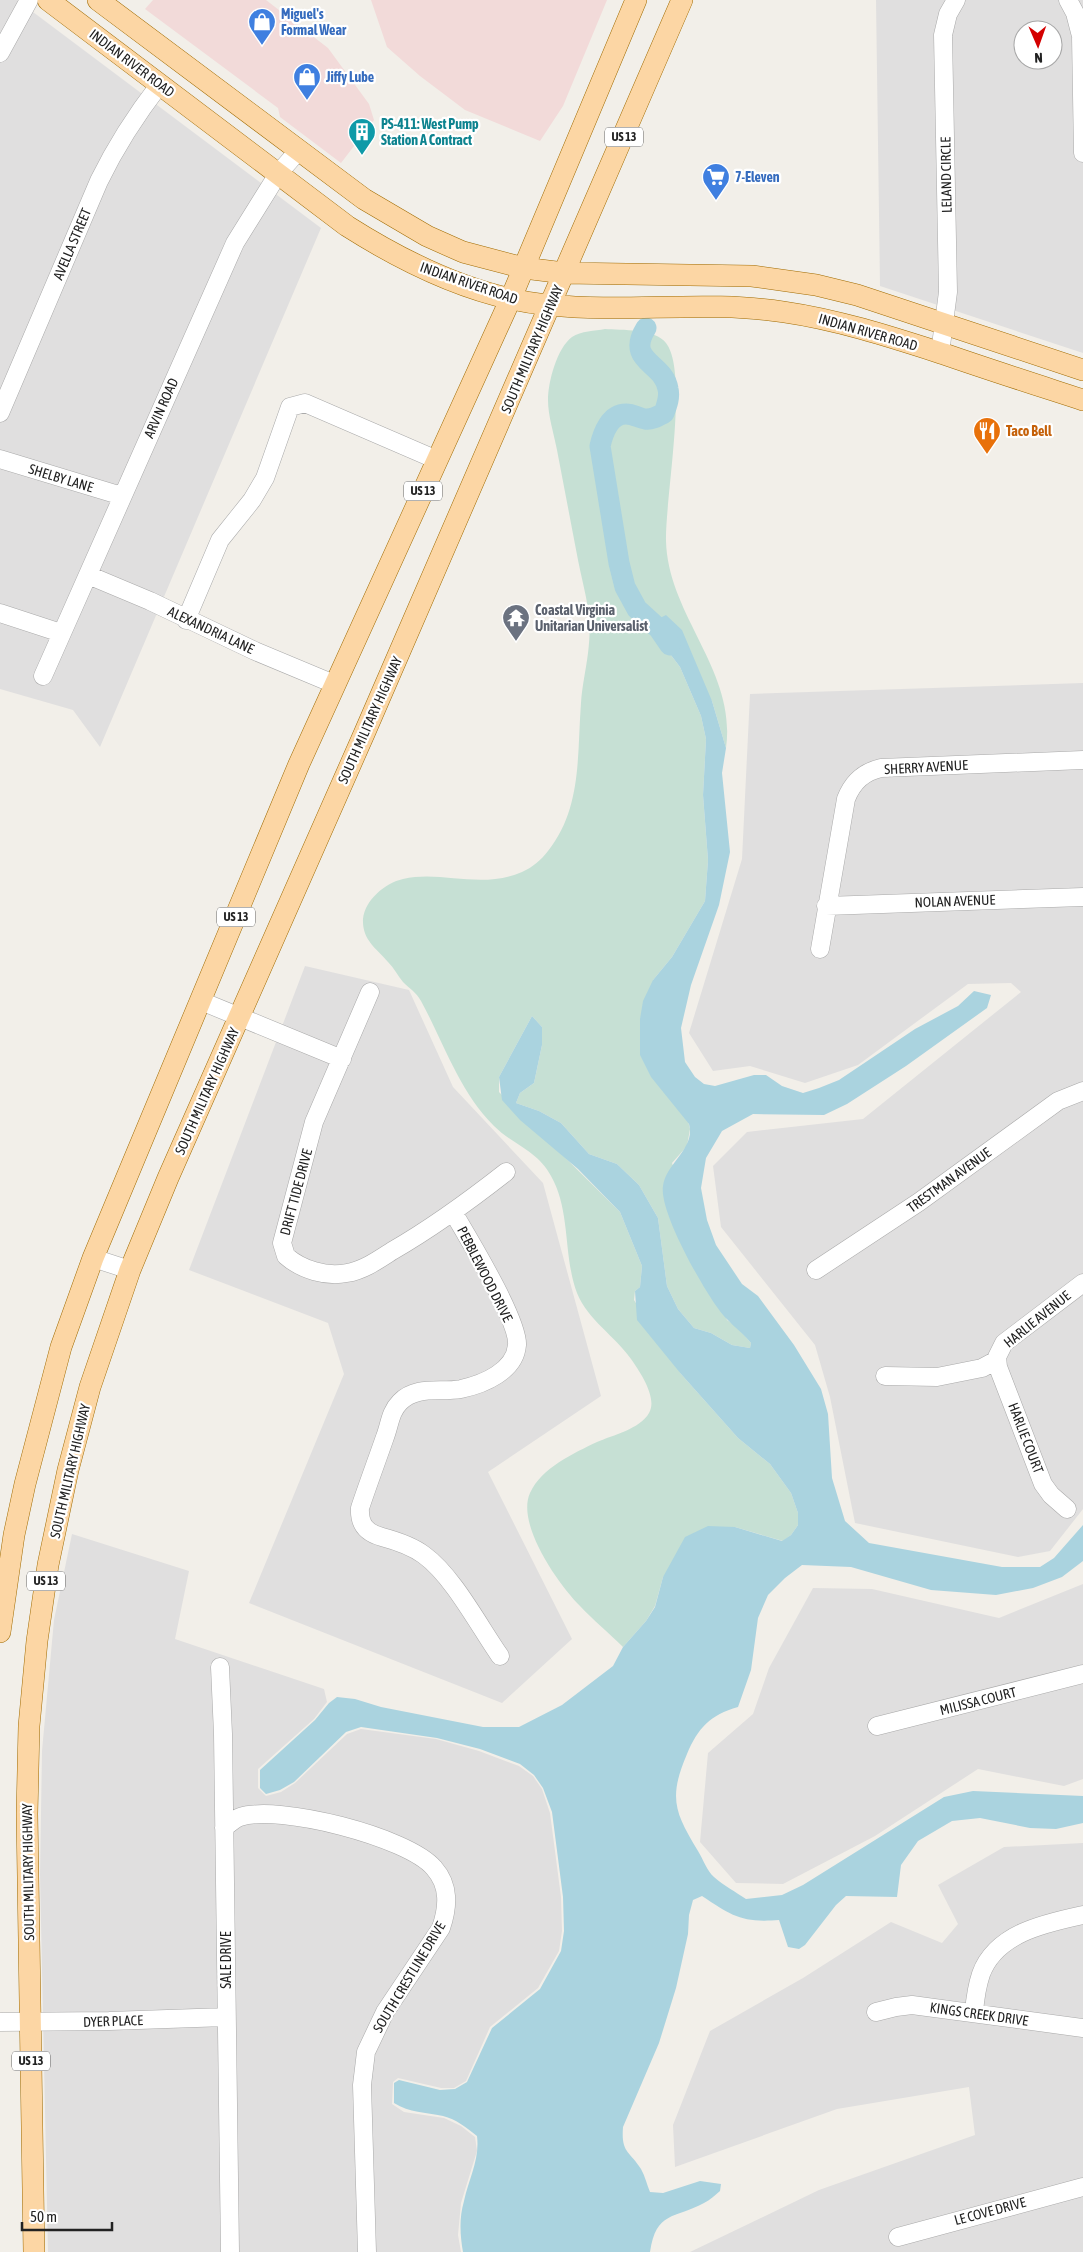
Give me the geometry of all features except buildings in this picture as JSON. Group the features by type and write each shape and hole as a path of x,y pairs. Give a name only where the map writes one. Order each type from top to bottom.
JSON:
{"main road":[{"name":"INDIAN RIVER ROAD","path":"48,0 347,226 390,252 451,279 511,298 551,306 747,308 827,319 940,353 1083,400"},
{"name":"INDIAN RIVER ROAD","path":"98,0 364,199 427,236 463,252 524,268 564,273 697,274 783,279 857,295 1083,370"},
{"name":"US 13","path":"0,1632 14,1535 29,1468 62,1347 93,1258 334,684 511,298 636,0"},
{"name":"SOUTH MILITARY HIGHWAY","path":"34,2252 27,1797 29,1726 37,1641 48,1565 68,1470 97,1365 130,1270 208,1086 240,1018 551,306 682,0"}],"street":[{"path":"0,53 29,0"},
{"name":"LELAND CIRCLE","path":"940,353 948,292 943,35 948,14 956,0"},
{"path":"1068,0 1081,21 1083,152"},
{"name":"AVELLA STREET","path":"0,413 99,181 134,118 160,84"},
{"name":"ARVIN ROAD","path":"43,676 217,280 255,208 278,174 298,151"},
{"path":"1083,361 1083,370"},
{"path":"186,620 220,540 252,500 265,478 290,407 305,404 438,460"},
{"name":"SHELBY LANE","path":"0,459 122,496"},
{"name":"ALEXANDRIA LANE","path":"88,575 334,684"},
{"path":"0,613 61,633"},
{"name":"SHERRY AVENUE","path":"820,949 846,799 849,791 863,775 881,768 1083,760"},
{"name":"NOLAN AVENUE","path":"826,906 1083,897"},
{"name":"DRIFT TIDE DRIVE","path":"370,992 314,1122 282,1243 286,1256 291,1261 314,1271 332,1274 347,1273 364,1268 453,1212 506,1172"},
{"path":"201,1001 342,1059"},
{"name":"TRESTMAN AVENUE","path":"816,1270 919,1202 1058,1101 1083,1091"},
{"name":"PEBBLEWOOD DRIVE","path":"453,1212 487,1273 516,1335 517,1345 510,1364 504,1370 484,1381 460,1389 425,1390 410,1395 401,1401 389,1419 386,1434 360,1508 359,1516 365,1529 372,1534 413,1548 438,1566 500,1656"},
{"path":"93,1258 130,1270"},
{"name":"HARLIE AVENUE","path":"997,1360 999,1350 1004,1343 1083,1283"},
{"path":"885,1376 937,1377 982,1368 997,1360"},
{"name":"HARLIE COURT","path":"997,1360 1043,1484 1051,1495 1067,1509"},
{"name":"SALE DRIVE","path":"220,1667 230,2252"},
{"name":"MILISSA COURT","path":"877,1726 1081,1675"},
{"name":"SOUTH CRESTLINE DRIVE","path":"224,1828 240,1817 257,1815 321,1821 351,1828 386,1840 428,1861 442,1879 446,1891 445,1915 441,1928 385,2012 366,2052 362,2084 367,2252"},
{"path":"974,2012 981,1974 996,1951 1010,1939 1026,1930 1083,1914"},
{"name":"KINGS CREEK DRIVE","path":"876,2012 896,2006 912,2005 1083,2028"},
{"name":"DYER PLACE","path":"0,2022 109,2022 226,2017"},
{"name":"LE COVE DRIVE","path":"898,2237 1082,2189"}],"shaded area":[{"path":"0,0 17,0 321,228 100,747 73,710 0,689"},
{"path":"153,0 266,0 328,48 369,104 374,120 341,163 280,117 278,108 145,9"},
{"path":"371,0 607,0 563,106 540,141 465,110 420,76 387,47"},
{"path":"876,0 1083,0 1083,353 880,286"},
{"path":"1083,683 1083,1509 1050,1551 1018,1557 855,1523 830,1397 815,1345 721,1227 713,1166 747,1132 863,1119 1021,992 1011,983 968,984 858,1065 805,1083 750,1066 713,1071 689,1033 742,859 750,694"},
{"path":"305,966 409,990 453,1087 543,1183 601,1396 488,1472 572,1639 502,1703 249,1603 344,1374 328,1323 189,1270"},
{"path":"72,1534 189,1571 175,1639 324,1689 327,1702 314,1719 258,1769 258,1788 266,1796 281,1792 295,1783 347,1734 361,1729 436,1739 479,1751 519,1766 533,1776 542,1789 550,1813 561,1897 562,1931 559,1951 538,1988 490,2027 466,2081 454,2088 441,2088 398,2078 393,2082 392,2104 404,2112 444,2118 461,2126 475,2137 477,2151 461,2203 458,2235 461,2252 48,2252 40,1875 42,1751 54,1620"},
{"path":"1083,1584 1083,1779 1064,1786 978,1769 875,1836 783,1884 736,1883 700,1842 708,1753 753,1714 769,1668 813,1588 872,1589 999,1618"},
{"path":"1083,1843 1083,2252 690,2252 819,2190 975,2135 969,2087 837,2109 675,2167 673,2125 710,2031 803,1978 891,1922 942,1943 958,1924 938,1885 1004,1847"}],"green space":[{"path":"605,329 638,331 654,335 666,343 673,358 676,380 676,407 666,541 670,568 678,594 722,694 727,720 726,748 712,701 652,630 680,667 701,716 706,739 703,795 708,860 705,901 672,957 653,980 690,1129 687,1146 672,1163 727,1320 736,1326 751,1343 750,1348 732,1345 711,1333 694,1328 678,1309 667,1286 658,1218 639,1185 617,1164 589,1154 561,1123 539,1111 516,1103 520,1093 534,1083 542,1045 542,1027 532,1016 499,1077 499,1092 620,1212 642,1266 640,1287 635,1291 634,1300 681,1374 738,1438 770,1464 791,1493 798,1513 798,1525 791,1535 783,1541 735,1527 663,1577 655,1606 646,1621 623,1647 580,1606 551,1569 534,1537 527,1506 530,1493 535,1484 559,1462 597,1442 633,1427 645,1419 651,1407 650,1393 631,1359 595,1320 577,1293 570,1264 562,1204 546,1167 532,1154 501,1133 471,1098 421,1001 367,938 363,926 365,912 372,899 383,888 396,881 418,877 491,879 506,877 526,870 548,851 567,817 576,781 582,697 590,627 586,595 550,419 548,393 554,366 567,342 572,337 580,334"}],"water":[{"path":"666,615 682,630 712,701 726,748 722,773 730,852 719,905 691,985 681,1028 685,1062 695,1077 704,1084 715,1086 754,1075 766,1075 782,1086 803,1093 839,1080 915,1029 958,1006 974,991 991,995 987,1008 906,1066 847,1104 824,1115 753,1114 722,1131 706,1158 701,1188 707,1220 716,1245 742,1284 758,1296 794,1345 821,1389 828,1414 832,1478 845,1521 869,1543 1002,1567 1040,1567 1054,1558 1083,1525 1083,1561 1062,1577 1033,1588 996,1595 931,1590 851,1567 802,1565 768,1595 758,1618 751,1670 738,1707 712,1719 701,1730 691,1745 677,1782 676,1794 679,1815 707,1868 722,1883 746,1899 782,1895 803,1885 944,1797 973,1791 1083,1796 1083,1823 1056,1829 1030,1828 980,1818 952,1821 918,1841 901,1865 897,1897 846,1896 836,1905 805,1945 799,1949 788,1947 779,1920 746,1919 721,1909 702,1896 693,1900 689,1915 688,1934 676,1988 659,2043 623,2127 623,2142 627,2151 641,2169 650,2192 663,2193 700,2181 721,2184 720,2191 704,2203 668,2218 662,2223 657,2229 650,2252 463,2252 461,2214 476,2161 477,2136 448,2117 412,2110 394,2103 394,2083 399,2080 440,2090 455,2089 467,2082 492,2028 540,1989 561,1951 564,1931 563,1897 552,1812 543,1788 534,1775 520,1764 480,1749 437,1738 361,1727 346,1732 294,1782 280,1790 266,1794 260,1788 260,1770 315,1720 329,1703 337,1697 355,1699 381,1707 483,1727 519,1727 562,1705 613,1666 623,1647 646,1621 655,1607 663,1577 685,1537 708,1526 735,1527 782,1541 791,1535 798,1525 798,1513 791,1493 770,1464 738,1438 681,1374 637,1320 635,1291 640,1287 642,1266 620,1212 578,1169 520,1120 502,1100 499,1077 532,1016 542,1027 542,1045 534,1083 520,1093 516,1103 539,1111 561,1123 589,1154 617,1164 639,1185 658,1218 667,1286 678,1309 694,1328 711,1333 732,1345 750,1348 751,1343 729,1321 710,1297 682,1248 674,1229 664,1197 663,1186 669,1170 688,1141 690,1133 689,1124 651,1077 640,1055 640,1019 643,1001 653,980 672,957 705,901 708,860 703,795 706,739 701,716 680,667 652,630 652,622"}],"waterway":[{"path":"646,328 641,339 640,348 643,355 665,380 669,395 664,413 655,418 648,419 626,414 616,417 605,430 600,446 619,563 625,587 637,609 659,629 670,645"}],"place":[{"name":"Miguel's Formal Wear","path":"262,46"},
{"name":"Jiffy Lube","path":"307,101"},
{"name":"PS-411: West Pump Station A Contract","path":"362,156"},
{"name":"7-Eleven","path":"716,201"},
{"name":"Taco Bell","path":"987,455"},
{"name":"Coastal Virginia Unitarian Universalist","path":"516,642"}]}
